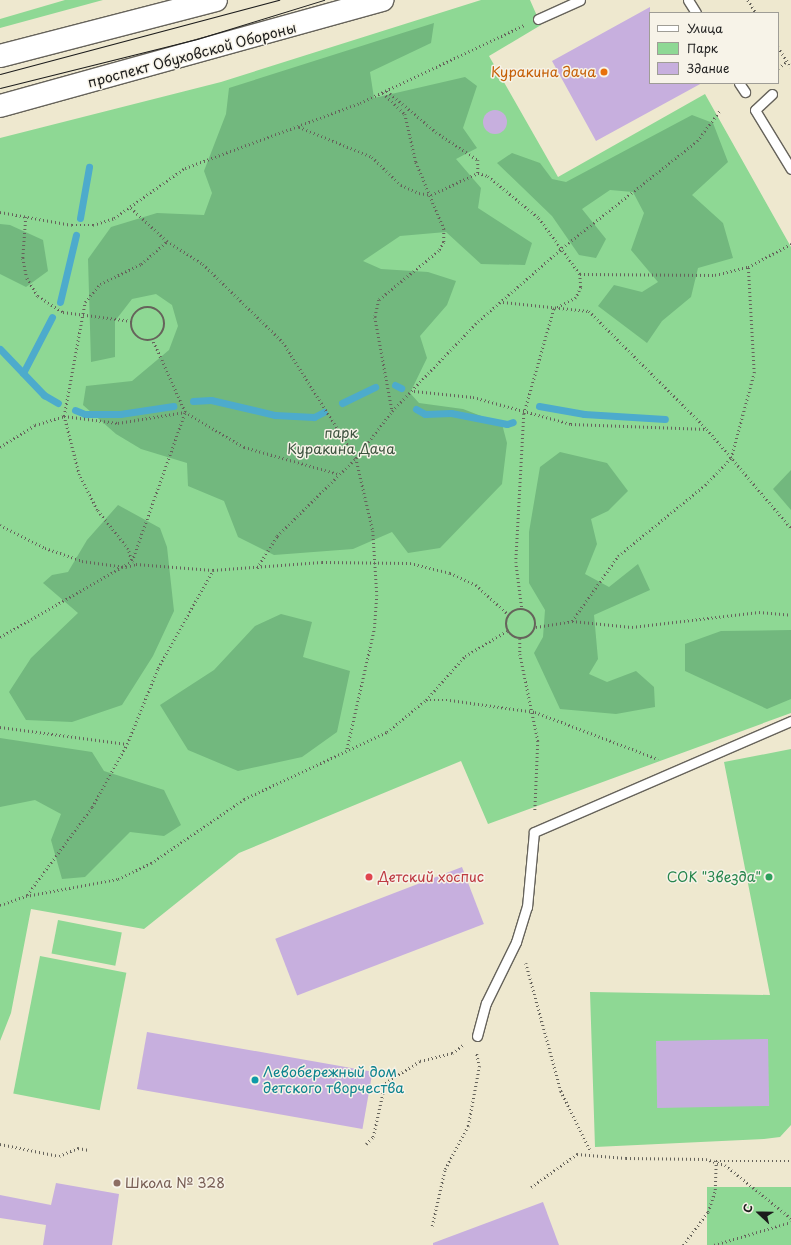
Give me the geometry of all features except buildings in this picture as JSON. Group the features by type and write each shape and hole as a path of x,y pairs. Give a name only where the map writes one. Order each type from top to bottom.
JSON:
{"main road":[{"path":"0,56 216,0"},
{"name":"проспект Обуховской Обороны","path":"0,106 383,0"}],"lane":[{"path":"538,19 580,0"},
{"path":"688,0 695,12"},
{"path":"740,84 745,92"},
{"path":"772,94 755,110 791,169"},
{"path":"477,1036 486,1003 516,942 527,907 534,832 686,768 791,721"}],"path":[{"path":"748,0 755,12"},
{"path":"0,212 72,225 93,225 131,208 185,168 299,127 383,93 538,19"},
{"path":"779,49 791,67"},
{"path":"779,67 787,61"},
{"path":"387,91 436,132 478,160 478,173"},
{"path":"383,93 404,114 416,162 444,229 444,242 439,251 378,300 375,316 392,411"},
{"path":"257,568 277,536 356,458 392,411 414,391 475,324 562,248 696,141 720,111"},
{"path":"299,127 372,157 401,185 431,195 478,173"},
{"path":"478,173 501,185 539,218 580,274 581,287 576,298 554,309 524,414 516,562 522,609 535,618 536,627 530,636 520,639 507,631"},
{"path":"131,208 167,241 203,264 282,342 356,458 377,562 375,627 346,750"},
{"path":"26,217 23,258 27,278 51,306 80,315 131,322"},
{"path":"136,564 132,561 128,549 97,510 79,475 64,416 80,315 100,284 141,264 167,241"},
{"path":"580,274 715,275 748,267 791,244"},
{"path":"572,621 618,556 705,485 731,458 754,373 748,267"},
{"path":"502,302 554,309 589,311 707,429 791,528"},
{"path":"131,322 144,307 157,309 165,326 153,341"},
{"path":"131,322 139,339 153,341"},
{"path":"153,341 185,412 244,447 339,474"},
{"path":"414,391 472,397 524,414 598,427 707,429"},
{"path":"0,447 35,425 64,416 118,423 185,412"},
{"path":"126,567 132,561 185,412"},
{"path":"0,525 46,548 82,561 126,567"},
{"path":"0,637 126,567 136,564 213,570 377,562 410,563 450,573 476,585 508,615"},
{"path":"26,896 92,807 127,744 158,668 213,570"},
{"path":"508,615 522,609"},
{"path":"536,627 572,621 632,627 759,612 791,615"},
{"path":"507,631 508,615"},
{"path":"0,905 26,896 118,879 151,863 244,799 387,732 426,700 465,656 507,631"},
{"path":"520,639 520,654 535,712 538,741 534,832"},
{"path":"426,700 450,700 535,712 686,768"},
{"path":"0,727 127,744"},
{"path":"516,942 522,948 561,1091 591,1152"},
{"path":"366,1144 373,1137 385,1083 399,1072 452,1052 477,1036"},
{"path":"432,1226 445,1169 468,1126 479,1067 475,1059 477,1036"},
{"path":"0,1144 59,1156 78,1148 89,1150"},
{"path":"531,1187 577,1154 591,1152 626,1158 716,1161 791,1161"},
{"path":"716,1161 791,1218"},
{"path":"683,1245 708,1212 718,1175 716,1161"},
{"path":"714,1245 791,1222"}],"green space":[{"path":"65,0 103,0 0,28 0,19"},
{"name":"парк Куракина Дача","path":"481,0 530,0 541,25 489,56 558,177 705,94 791,247 791,713 488,824 461,761 239,853 144,929 31,909 11,1013 0,1041 0,138 221,82"},
{"path":"434,23 431,43 370,72 374,98 465,77 477,86 463,128 477,148 456,159 481,188 478,208 532,243 525,265 481,264 446,232 400,236 363,261 381,269 428,272 456,281 447,305 420,336 427,358 410,393 419,403 463,409 502,424 507,443 502,484 440,548 408,553 392,532 353,549 274,555 238,537 224,501 188,486 187,463 141,449 116,434 83,405 86,386 132,381 169,350 178,326 172,305 156,294 132,299 115,321 115,357 91,362 88,259 111,227 157,213 204,215 212,193 204,171 226,114 229,88"},
{"path":"692,115 713,123 728,162 692,195 723,223 733,258 698,268 691,297 662,321 647,343 598,306 614,285 642,292 658,282 631,250 644,213 633,192 610,190 582,209 606,239 596,258 579,255 552,216 497,163 512,153 540,163 552,179 566,182"},
{"path":"0,224 10,225 43,240 48,271 26,287 0,274"},
{"path":"560,452 607,463 628,491 608,511 591,519 597,544 585,574 609,587 638,564 650,590 594,615 598,659 589,674 607,682 636,671 654,687 655,707 616,714 560,709 534,653 543,637 545,610 529,583 529,532 540,467"},
{"path":"791,470 791,510 773,489"},
{"path":"118,505 160,528 167,547 174,611 153,656 122,705 72,722 26,720 9,692 31,658 78,613 43,583 52,575 68,572 87,540"},
{"path":"281,614 312,622 303,657 350,671 337,732 302,757 238,771 188,750 160,705 214,670 255,626"},
{"path":"791,630 791,699 767,709 685,671 685,644 721,631"},
{"path":"0,738 92,752 104,771 164,790 181,825 164,836 130,832 85,877 62,879 51,840 61,814 35,800 0,807"},
{"name":"СОК \"Звезда\"","path":"791,749 791,1125 780,1137 764,1139 595,1147 590,992 770,995 724,762"},
{"path":"58,920 122,932 115,966 52,953"},
{"path":"40,956 126,973 100,1110 13,1093"},
{"path":"707,1187 791,1187 791,1245 707,1245"}],"waterway":[{"path":"80,218 89,167"},
{"path":"60,302 76,235"},
{"path":"23,373 52,317"},
{"path":"0,349 44,395 58,403"},
{"path":"395,385 401,388"},
{"path":"342,403 375,387"},
{"path":"193,401 211,400 275,415 314,417 324,412"},
{"path":"75,410 85,414 120,414 173,406"},
{"path":"539,406 584,414 665,419"},
{"path":"416,409 425,414 451,413 507,424 513,422"}],"tram line":[{"path":"0,74 279,0"},
{"path":"0,88 197,39 324,0"}],"place":[{"name":"Куракина дача","path":"604,72"},
{"name":"Детский хоспис","path":"369,877"},
{"name":"СОК \"Звезда\"","path":"769,877"},
{"name":"Левобережный дом детского творчества","path":"255,1080"},
{"name":"Школа № 328","path":"117,1183"}]}
